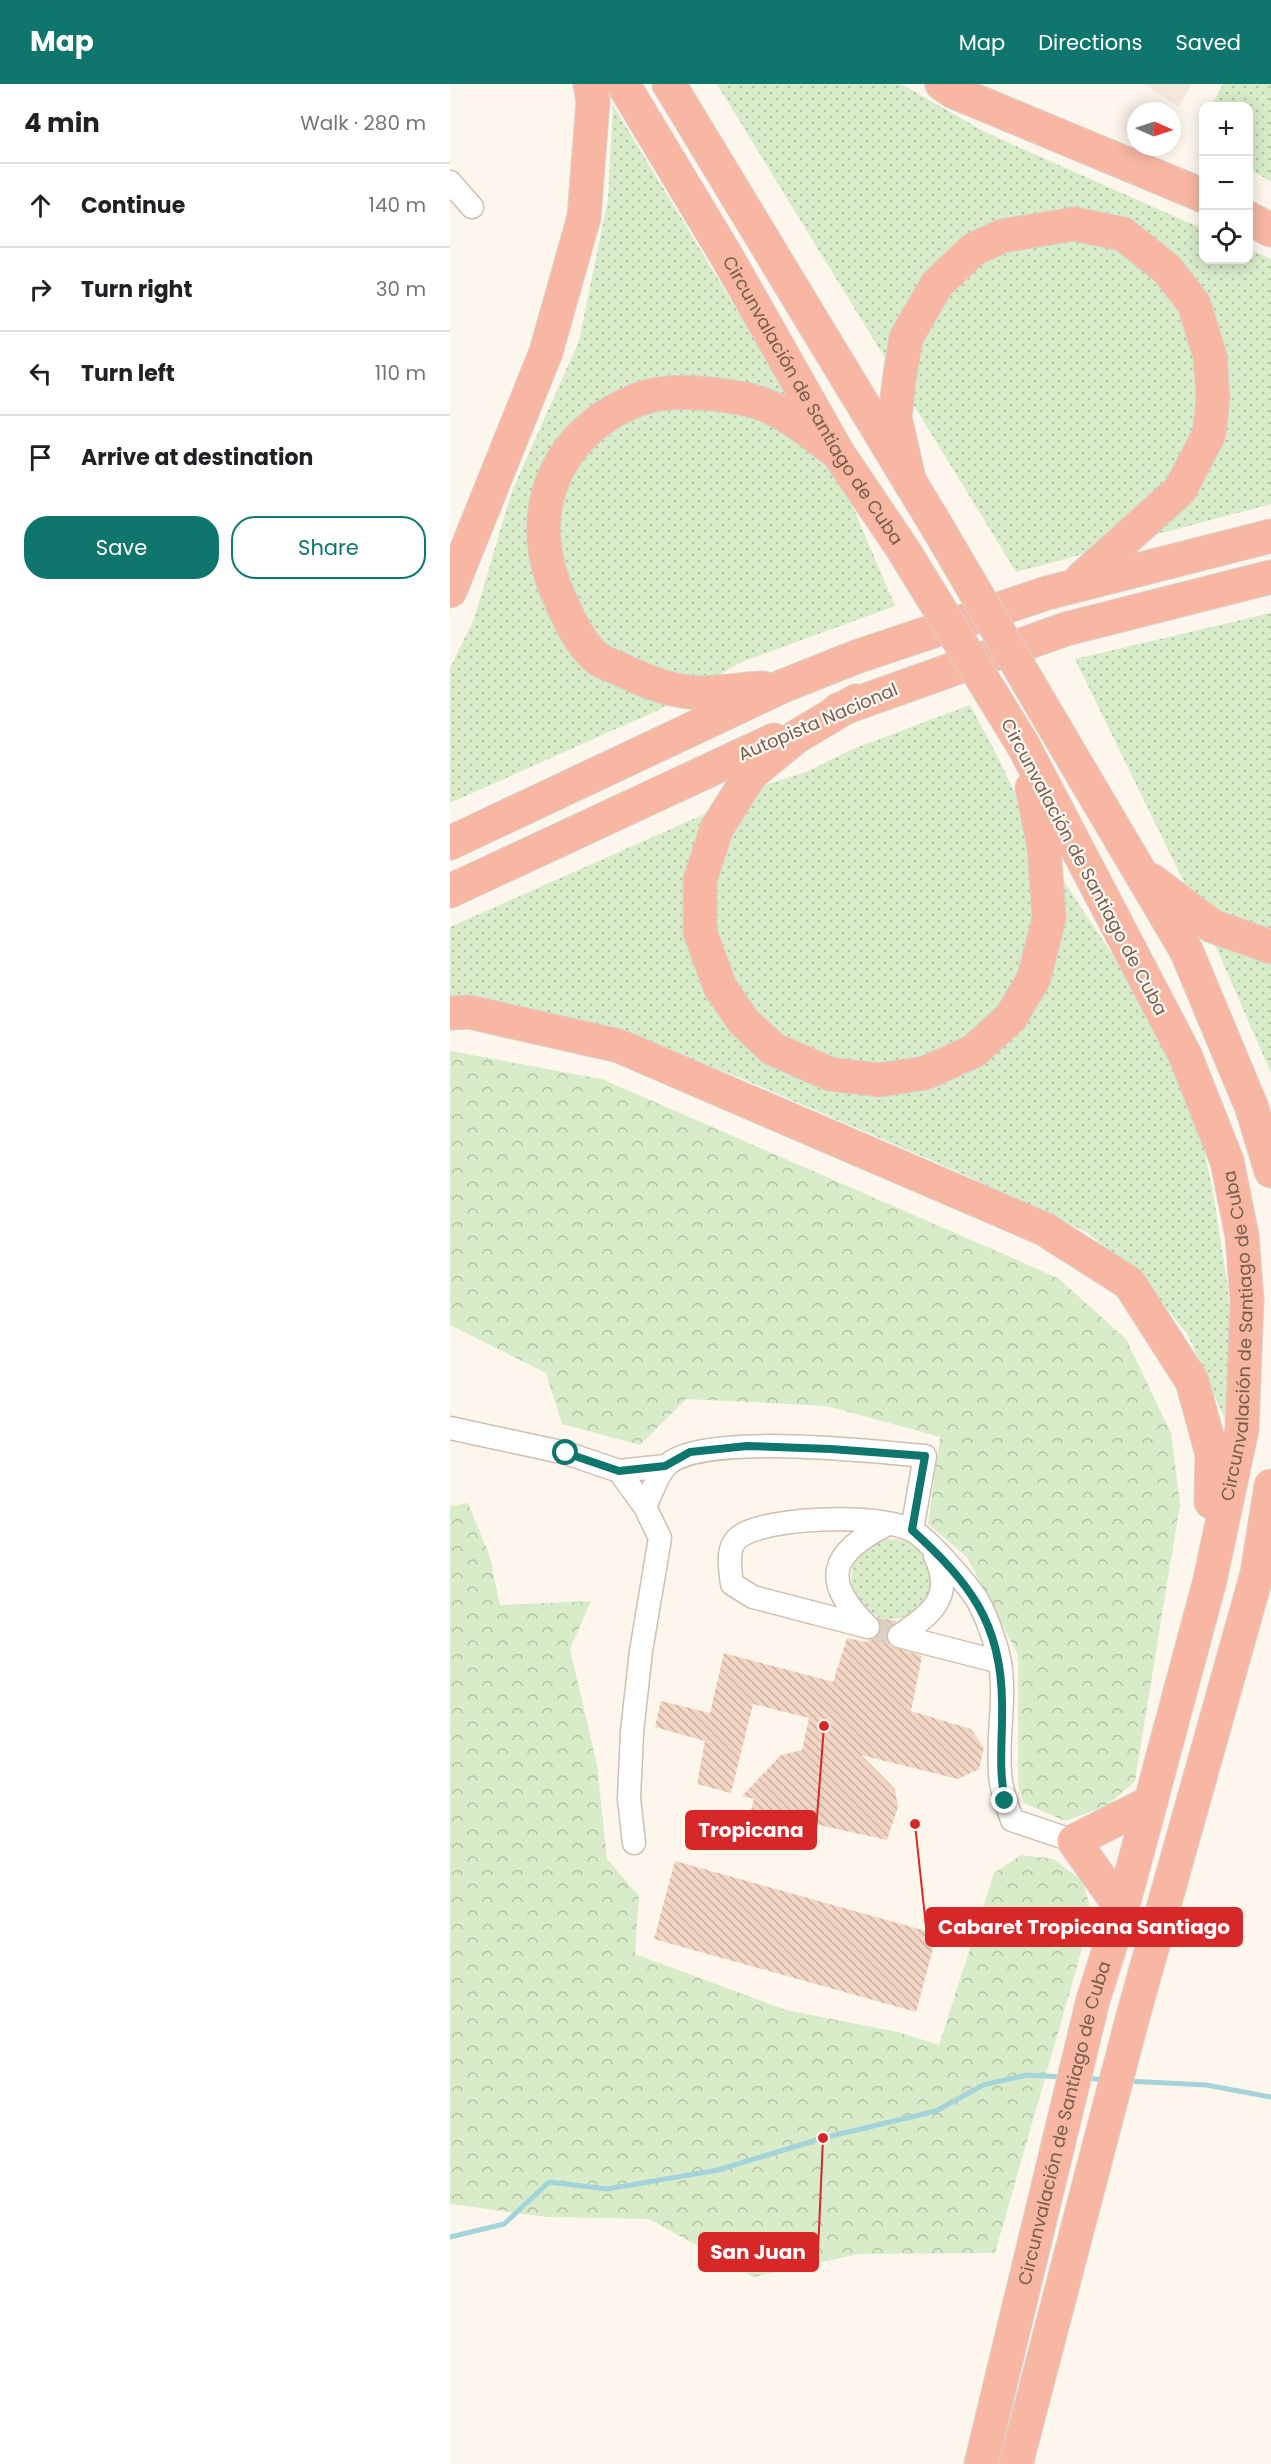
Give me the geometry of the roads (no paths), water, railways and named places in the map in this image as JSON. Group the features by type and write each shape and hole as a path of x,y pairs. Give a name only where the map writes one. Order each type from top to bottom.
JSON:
{"highway":[{"path":"450,591 546,352 584,218 593,101 590,84"},
{"name":"Circunvalación de Santiago de Cuba","path":"623,84 727,257 838,453 904,551 1023,745 1185,1055 1229,1172 1242,1236 1247,1300 1242,1417 1210,1580 1122,1909 1093,2000 981,2464"},
{"path":"669,84 936,525 1186,950 1251,1108 1271,1171"},
{"path":"942,84 952,91 1199,194"},
{"path":"1253,221 1271,230"},
{"path":"910,483 894,418 898,381 906,338 938,284 974,249 1002,236 1074,224 1123,234 1167,269 1194,304 1210,356 1213,399 1209,434 1180,490 1128,540 1071,587"},
{"path":"783,686 698,693 644,680 597,658 572,625 548,572 542,523 549,486 571,447 602,418 638,399 676,392 746,399 782,412 838,453"},
{"path":"450,843 783,686 856,657 1071,587 1211,549 1271,536"},
{"name":"Autopista Nacional","path":"450,891 856,701 1066,629 1155,605 1271,578"},
{"path":"1155,605 1271,597"},
{"path":"856,701 796,736 751,774 717,828 700,880 700,932 720,987 744,1022 773,1049 830,1074 879,1080 925,1073 974,1051 1011,1017 1034,978 1049,918 1044,846 1023,745"},
{"path":"1138,871 1212,926 1271,947"},
{"path":"450,1013 469,1012 619,1046 1044,1229 1130,1283 1192,1381 1212,1454 1210,1580"},
{"path":"1257,1574 1271,1486"},
{"path":"1016,2464 1091,2185 1133,2016 1271,1529"},
{"path":"1122,1909 1074,1841 1151,1802"}],"lane":[{"path":"450,182 472,207"},
{"path":"450,1428 566,1453 619,1471 665,1466 690,1452 747,1446 925,1456 912,1530"},
{"path":"645,1507 665,1466"},
{"path":"619,1471 645,1507 660,1538 641,1651 632,1732 629,1799 634,1843"},
{"path":"886,1525 855,1542 842,1557 837,1578 843,1599 868,1627 753,1597 732,1584 728,1555 734,1541 756,1529 791,1522 862,1520 912,1530 931,1547 979,1603 1000,1662 1002,1703 999,1773 1012,1820 1074,1841"},
{"path":"931,1547 941,1569 943,1590 930,1614 899,1636 1000,1662"}],"waterway":[{"path":"450,2237 504,2224 549,2182 607,2189 718,2170 823,2138 936,2111 983,2085 1027,2075 1064,2077"},
{"path":"1085,2078 1106,2080"},
{"path":"1127,2081 1206,2085 1271,2097"}],"tunnel":[{"path":"868,1627 899,1636"}],"place":[{"name":"Tropicana","path":"824,1726"},
{"name":"Cabaret Tropicana Santiago","path":"915,1824"},
{"name":"San Juan","path":"823,2138"}]}
